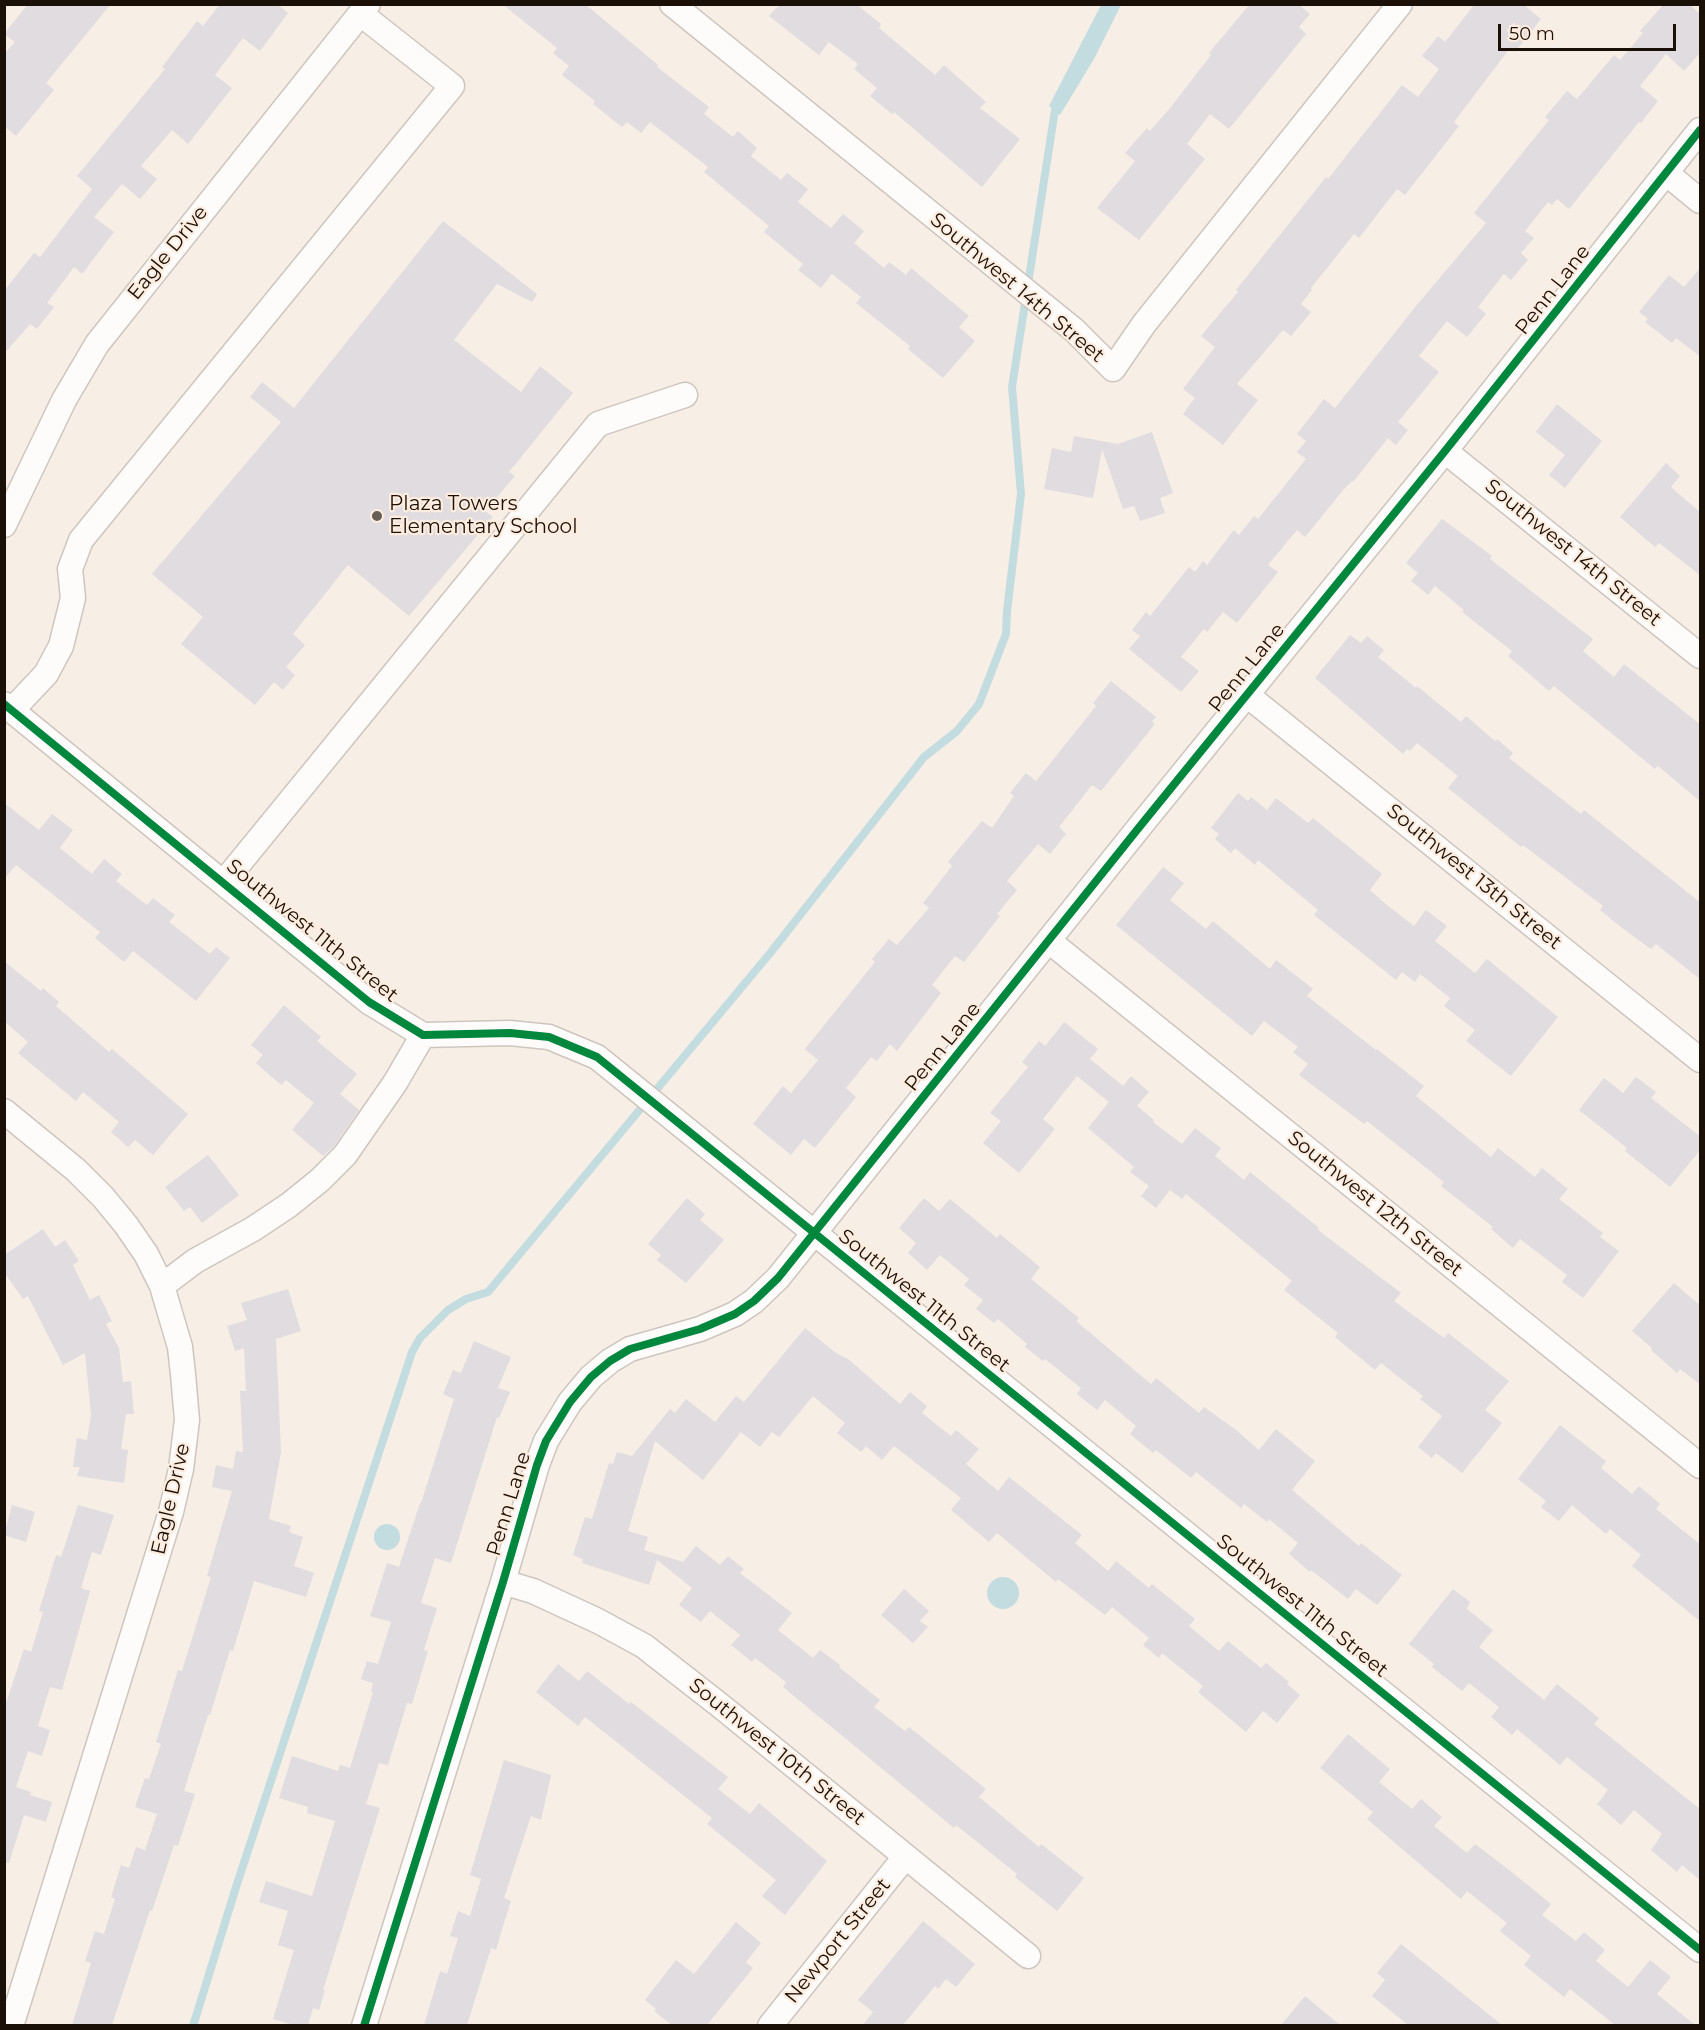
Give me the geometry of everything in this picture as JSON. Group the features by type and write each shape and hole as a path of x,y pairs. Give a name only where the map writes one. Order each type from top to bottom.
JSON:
{"street":[{"name":"Southwest 14th Street","path":"672,4 1074,330 1113,369 1144,324 1400,4"},
{"name":"Eagle Drive","path":"4,525 69,392 97,344 364,9"},
{"path":"8,707 46,674 61,646 73,598 70,569 81,540 452,86 364,9"},
{"name":"Penn Lane","path":"364,2025 503,1582 537,1465 546,1441 570,1402 591,1377 610,1361 630,1349 700,1329 735,1314 754,1301 778,1278 1701,130"},
{"path":"1666,173 1701,201"},
{"path":"224,882 598,424 685,395"},
{"name":"Southwest 14th Street","path":"1445,451 1701,656"},
{"name":"Southwest 13th Street","path":"1247,695 1701,1060"},
{"name":"Southwest 11th Street","path":"8,707 369,1002 423,1035 510,1033 549,1037 597,1057 1701,1950"},
{"name":"Southwest 12th Street","path":"1049,941 1701,1466"},
{"path":"4,1110 76,1170 103,1197 146,1254 162,1286 195,1261 253,1229 289,1205 320,1180 345,1155 395,1083 423,1035"},
{"name":"Eagle Drive","path":"11,2025 171,1512 182,1469 187,1420 183,1374 177,1336 162,1286"},
{"name":"Southwest 10th Street","path":"503,1582 533,1591 644,1646 714,1700 1029,1956"},
{"name":"Newport Street","path":"770,2025 905,1857"}],"water":[{"path":"1101,5 1121,5 1094,59 1060,115 1049,106"},
{"path":"387,1524 396,1528 400,1537 396,1546 387,1550 378,1546 374,1537 378,1528"},
{"path":"1003,1577 1014,1582 1019,1593 1014,1604 1003,1609 992,1604 987,1593 992,1582"}],"building":[{"path":"28,4 111,4 46,83 54,90 16,136 4,126 4,54 15,42 4,34"},
{"path":"220,4 277,4 288,13 260,51 243,38 215,75 232,88 188,144 172,130 141,166 157,179 140,199 122,184 94,217 114,232 82,274 74,267 47,303 54,307 37,329 30,324 4,354 4,291 34,253 40,257 92,189 77,176 165,69 162,67 197,21 203,26"},
{"path":"502,4 585,4 658,65 657,67 709,107 704,114 733,137 738,131 757,148 751,156 781,180 787,173 808,189 798,202 831,228 843,214 864,231 854,243 884,268 889,262 906,275 911,268 969,316 959,327 975,341 943,378 908,349 910,346 856,303 861,297 832,274 821,288 798,270 803,264 764,232 769,226 704,172 708,167 650,122 641,133 627,122 622,127 593,104 595,101 562,75 569,66 553,53 557,48"},
{"path":"780,4 856,4 881,24 879,28 935,75 944,65 986,102 980,108 1020,139 982,187 894,112 892,114 870,96 877,88 854,69 858,64 829,42 819,55 769,16"},
{"path":"1250,4 1298,4 1310,14 1299,27 1306,34 1229,129 1210,114 1187,144 1205,159 1139,240 1097,208 1135,161 1125,153 1147,128 1150,131 1171,107 1211,55 1209,53"},
{"path":"1475,4 1523,4 1541,19 1515,52 1510,48 1454,122 1459,126 1405,195 1397,189 1359,238 1354,234 1311,288 1312,290 1301,304 1311,312 1291,336 1283,330 1237,384 1258,400 1223,445 1183,414 1195,398 1183,389 1215,347 1201,336 1238,292 1236,290 1326,177 1328,179 1402,85 1418,97 1439,69 1422,56 1438,36 1445,42"},
{"path":"1664,4 1689,4 1701,15 1701,52 1684,71 1666,54 1640,86 1658,101 1569,209 1557,199 1552,205 1548,202 1525,231 1534,238 1521,253 1528,260 1511,280 1504,274 1478,307 1486,314 1467,337 1447,321 1419,356 1439,372 1398,422 1408,430 1396,445 1388,438 1305,537 1297,530 1268,565 1278,572 1237,623 1223,612 1207,632 1204,629 1181,657 1199,671 1181,692 1129,649 1140,636 1132,630 1146,612 1150,616 1189,567 1195,572 1203,561 1207,565 1234,530 1239,535 1254,516 1258,519 1306,459 1297,452 1306,441 1297,434 1324,399 1335,408 1486,223 1474,213 1549,120 1545,117 1567,91 1577,99 1614,55 1620,60 1643,33 1640,31"},
{"path":"443,221 537,294 532,302 497,284 454,340 521,392 540,366 573,393 509,472 515,476 485,511 493,517 409,616 348,565 293,634 305,645 286,667 295,675 283,690 274,682 255,705 181,644 203,617 152,574 281,422 250,397 262,382 294,408"},
{"path":"1701,267 1701,357 1676,338 1672,343 1645,322 1648,319 1639,312 1669,275 1684,287"},
{"path":"1557,404 1602,441 1565,488 1549,475 1565,455 1536,432"},
{"path":"1152,432 1173,493 1160,498 1165,513 1140,521 1134,506 1123,509 1102,449 1093,498 1044,489 1052,448 1071,452 1074,436 1118,444"},
{"path":"1666,463 1680,476 1671,487 1701,513 1701,576 1659,543 1655,547 1620,517"},
{"path":"1442,519 1492,556 1490,559 1593,639 1583,651 1614,677 1624,664 1701,725 1701,802 1658,766 1655,769 1554,686 1549,691 1508,656 1512,651 1462,612 1464,610 1435,586 1428,595 1411,581 1418,573 1406,563"},
{"path":"1350,635 1361,643 1367,636 1384,650 1378,657 1416,688 1417,686 1461,722 1466,716 1495,741 1497,739 1513,753 1509,758 1581,814 1584,810 1701,903 1701,980 1656,944 1651,949 1622,928 1600,910 1603,906 1523,845 1521,847 1448,788 1458,776 1417,743 1410,751 1407,749 1403,754 1315,678"},
{"path":"1111,681 1156,717 1152,721 1155,724 1101,791 1092,785 1059,827 1066,834 1050,854 1038,844 1007,881 1017,890 997,914 1000,916 964,962 955,956 932,985 941,993 897,1051 890,1044 877,1061 871,1057 846,1088 856,1097 815,1148 804,1139 791,1155 753,1124 783,1086 791,1093 818,1060 805,1049 875,962 872,959 889,939 897,945 929,908 923,903 952,866 948,862 982,821 992,828 1014,796 1010,793 1026,773 1036,781 1096,706 1093,703"},
{"path":"1238,793 1248,801 1251,797 1267,810 1276,798 1308,823 1313,818 1382,874 1370,890 1382,901 1414,926 1426,910 1447,926 1435,941 1475,973 1487,959 1558,1017 1511,1076 1466,1041 1475,1030 1444,1006 1450,998 1420,974 1415,982 1402,972 1396,980 1314,915 1318,910 1258,860 1255,865 1235,848 1231,853 1215,839 1219,834 1211,828"},
{"path":"4,803 39,830 52,814 73,830 60,848 92,874 104,859 122,874 116,881 147,905 153,898 175,915 169,922 210,954 216,947 230,958 196,1001 133,951 124,962 95,938 100,932 16,865 4,879"},
{"path":"1163,867 1184,883 1170,900 1206,929 1213,921 1270,969 1276,960 1313,989 1307,996 1424,1086 1416,1096 1491,1157 1498,1148 1535,1177 1542,1168 1568,1189 1559,1199 1603,1233 1600,1237 1619,1251 1583,1298 1562,1282 1567,1275 1520,1239 1513,1248 1491,1229 1493,1227 1441,1186 1444,1182 1367,1121 1364,1124 1299,1075 1308,1064 1293,1052 1298,1047 1264,1021 1252,1036 1116,925"},
{"path":"4,961 41,991 43,988 59,1002 56,1006 109,1052 112,1049 188,1114 153,1155 135,1140 128,1147 111,1132 119,1122 83,1092 76,1101 18,1053 28,1042 4,1021"},
{"path":"284,1005 321,1037 317,1041 357,1074 340,1094 359,1110 334,1146 323,1156 292,1130 314,1103 286,1080 281,1085 256,1063 263,1055 251,1045"},
{"path":"1064,1022 1098,1049 1090,1059 1123,1086 1131,1076 1149,1092 1137,1106 1154,1120 1153,1122 1182,1144 1195,1128 1221,1148 1215,1156 1244,1180 1250,1172 1319,1228 1318,1230 1401,1293 1394,1301 1444,1338 1448,1333 1509,1381 1485,1410 1502,1423 1462,1473 1436,1453 1432,1458 1418,1447 1442,1416 1420,1399 1423,1396 1381,1363 1375,1370 1335,1337 1338,1333 1284,1290 1292,1281 1186,1194 1182,1199 1170,1190 1156,1208 1141,1196 1149,1186 1130,1172 1134,1167 1088,1128 1109,1102 1077,1076 1043,1119 1055,1129 1019,1173 983,1143 1001,1121 990,1113 1028,1067 1022,1062 1039,1041 1045,1046"},
{"path":"1636,1077 1656,1092 1651,1098 1701,1137 1701,1149 1670,1187 1625,1151 1627,1148 1579,1110 1604,1078 1623,1093"},
{"path":"208,1155 239,1195 202,1223 190,1207 184,1211 165,1187"},
{"path":"687,1198 705,1214 700,1220 724,1240 686,1283 657,1260 661,1255 648,1244"},
{"path":"924,1198 939,1211 950,1199 997,1238 1000,1234 1040,1267 1031,1279 1079,1318 1076,1321 1151,1384 1156,1378 1199,1413 1204,1407 1259,1450 1276,1429 1315,1461 1292,1490 1359,1546 1361,1543 1402,1575 1377,1605 1356,1589 1348,1599 1289,1554 1298,1543 1269,1519 1267,1522 1244,1504 1241,1508 1196,1472 1191,1478 1156,1450 1153,1453 1130,1434 1136,1426 1105,1400 1097,1410 1077,1394 1081,1388 1045,1359 1043,1361 1025,1347 1027,1344 998,1319 994,1323 976,1309 983,1300 964,1285 969,1279 940,1255 927,1270 908,1253 916,1243 899,1228"},
{"path":"43,1229 55,1247 65,1240 79,1261 73,1265 90,1300 99,1295 112,1321 106,1324 119,1348 123,1382 131,1381 134,1414 126,1414 121,1449 128,1450 124,1483 77,1476 80,1467 73,1467 77,1438 87,1440 91,1415 85,1353 63,1365 28,1296 23,1299 4,1272 4,1255"},
{"path":"1674,1283 1701,1306 1701,1385 1680,1369 1677,1373 1632,1331"},
{"path":"288,1289 301,1331 276,1339 281,1452 269,1519 291,1526 289,1532 303,1537 294,1566 314,1573 306,1597 254,1581 233,1651 230,1650 184,1791 195,1794 178,1846 174,1845 152,1911 150,1910 112,2025 72,2025 91,1963 85,1961 95,1931 104,1934 115,1899 111,1897 121,1865 129,1868 136,1847 145,1850 157,1814 135,1807 145,1778 149,1779 161,1744 156,1742 178,1670 182,1671 211,1577 207,1576 232,1491 212,1487 216,1465 233,1469 236,1451 243,1452 240,1391 246,1391 244,1348 235,1351 227,1326 247,1320 241,1303"},
{"path":"805,1328 836,1353 848,1359 900,1404 910,1392 927,1406 922,1413 951,1436 956,1430 979,1449 966,1464 998,1491 1009,1477 1082,1535 1075,1543 1108,1571 1116,1561 1149,1588 1152,1584 1195,1619 1189,1626 1219,1651 1228,1641 1261,1668 1266,1663 1289,1682 1287,1684 1300,1695 1277,1723 1263,1711 1246,1732 1198,1692 1203,1686 1162,1653 1159,1658 1143,1645 1149,1638 1112,1607 1105,1615 1058,1579 1056,1582 997,1533 989,1542 951,1510 961,1498 894,1446 882,1460 866,1446 861,1452 837,1433 845,1423 813,1396 779,1437 772,1432 760,1447 741,1432 703,1480 655,1441 628,1531 648,1537 644,1550 683,1562 696,1546 720,1565 728,1556 744,1569 740,1573 792,1613 778,1630 813,1658 820,1650 840,1665 839,1667 880,1700 874,1707 905,1731 909,1727 986,1789 979,1797 1039,1847 1041,1844 1084,1878 1057,1911 1015,1877 1017,1874 956,1825 954,1828 783,1687 786,1682 755,1658 752,1662 731,1645 740,1635 710,1611 701,1622 679,1605 692,1588 657,1560 649,1585 582,1563 583,1559 573,1555 585,1517 592,1519 609,1463 613,1464 617,1452 632,1456 670,1409 675,1413 686,1399 715,1422 736,1396 744,1402"},
{"path":"474,1341 511,1357 498,1388 510,1392 499,1418 497,1417 451,1563 435,1558 421,1603 437,1608 424,1650 428,1651 412,1704 407,1703 388,1765 379,1763 366,1804 380,1808 323,1990 325,1990 319,2010 313,2008 308,2025 293,2025 273,2019 294,1950 278,1945 288,1911 259,1902 266,1881 312,1896 335,1821 307,1813 308,1807 279,1798 292,1756 338,1771 340,1765 350,1768 373,1692 371,1692 373,1683 361,1679 367,1661 378,1664 391,1622 370,1616 387,1563 399,1567 421,1503 454,1399 443,1394 453,1370 461,1373"},
{"path":"1560,1425 1606,1461 1601,1468 1632,1494 1639,1486 1660,1504 1656,1509 1701,1545 1701,1622 1632,1566 1641,1555 1610,1529 1606,1534 1572,1505 1559,1521 1541,1507 1546,1501 1518,1479"},
{"path":"12,1505 35,1512 26,1542 4,1535"},
{"path":"78,1505 114,1515 101,1555 92,1552 81,1588 90,1591 62,1690 50,1687 38,1726 50,1730 42,1756 28,1751 16,1787 31,1792 30,1795 52,1802 46,1822 24,1815 9,1863 4,1863 4,1709 24,1649 31,1652 43,1612 39,1611 56,1555 61,1557"},
{"path":"904,1589 929,1611 920,1621 928,1627 913,1643 881,1615"},
{"path":"1453,1589 1470,1602 1467,1609 1493,1630 1479,1647 1544,1700 1557,1684 1599,1718 1594,1724 1701,1810 1701,1881 1682,1865 1677,1872 1651,1850 1662,1834 1634,1810 1621,1825 1597,1804 1608,1790 1567,1757 1560,1765 1517,1729 1512,1735 1491,1717 1499,1707 1469,1683 1462,1691 1432,1667 1434,1664 1409,1644"},
{"path":"558,1664 579,1681 587,1671 629,1704 631,1702 728,1777 718,1789 750,1814 759,1803 827,1861 785,1915 762,1896 776,1880 707,1824 712,1818 585,1717 578,1726 536,1692"},
{"path":"1348,1734 1390,1769 1379,1782 1412,1809 1421,1799 1442,1817 1434,1826 1467,1853 1475,1844 1551,1904 1542,1915 1576,1941 1584,1932 1605,1950 1596,1961 1628,1987 1650,1960 1671,1977 1657,1994 1695,2025 1615,2025 1570,1989 1564,1997 1524,1965 1531,1956 1500,1931 1507,1923 1467,1891 1461,1899 1367,1819 1373,1812 1320,1768"},
{"path":"504,1760 551,1775 541,1820 531,1816 504,1898 511,1901 496,1950 491,1948 467,2025 424,2025 440,1971 447,1974 458,1938 450,1936 458,1911 470,1916 481,1879 470,1875"},
{"path":"923,1921 975,1964 956,1987 946,1979 938,1989 935,1986 903,2025 863,2025 873,2012 858,2000"},
{"path":"736,1922 761,1943 746,1962 753,1968 707,2025 672,2025 654,2011 656,2009 645,2000 676,1960 694,1974"},
{"path":"1401,1944 1502,2025 1408,2025 1372,1996 1385,1980 1377,1973"},
{"path":"1305,1996 1340,2025 1281,2025"}],"waterway":[{"path":"193,2026 237,1884 412,1352 420,1338 448,1310 466,1299 488,1292 771,952 924,757 957,731 979,704 1006,634 1021,494 1012,387 1055,110 1059,101"}],"cycle path":[{"path":"364,2026 503,1582 537,1465 546,1441 570,1402 591,1377 610,1361 630,1349 700,1329 735,1314 754,1301 778,1278 1141,825 1445,451 1700,130"},
{"path":"4,704 369,1002 423,1035 510,1033 549,1037 597,1057 1700,1950"}],"place":[{"name":"Plaza Towers Elementary School","path":"377,516"}]}
